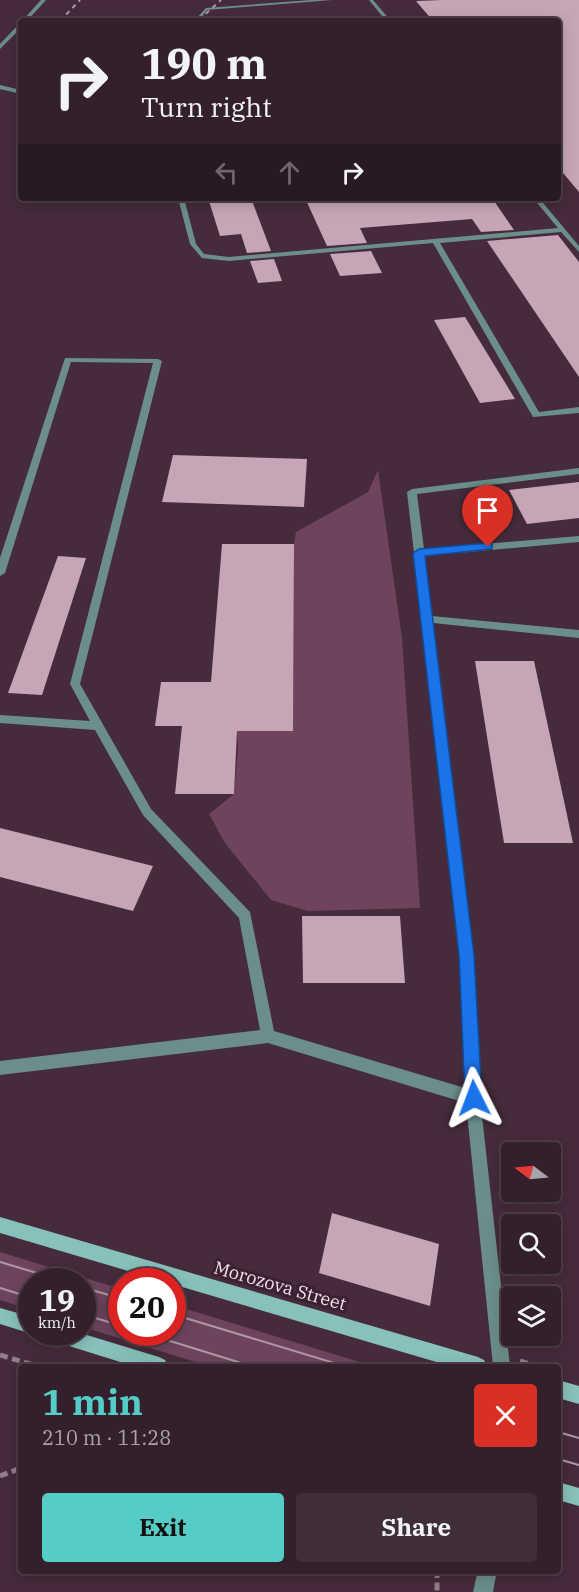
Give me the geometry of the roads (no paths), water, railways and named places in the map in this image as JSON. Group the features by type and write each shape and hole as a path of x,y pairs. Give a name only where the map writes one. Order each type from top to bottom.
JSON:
{"main road":[{"name":"Morozova Street","path":"0,1225 471,1364"},
{"path":"0,1316 18,1322"},
{"path":"95,1346 153,1364"},
{"path":"561,1390 579,1395"},
{"path":"561,1492 579,1497"}],"street":[{"path":"27,18 44,0"},
{"path":"198,18 206,9 330,0"},
{"path":"371,0 386,18"},
{"path":"0,47 18,28"},
{"path":"0,87 18,91"},
{"path":"0,93 8,89"},
{"path":"182,201 193,243 202,256 229,259 563,230"},
{"path":"539,201 579,250"},
{"path":"436,242 536,415 579,410"},
{"path":"0,573 68,360 158,361 75,684 147,812 244,916 268,1036"},
{"path":"502,1364 474,1098 467,955 412,492 579,471"},
{"path":"419,553 579,538"},
{"path":"427,619 579,634"},
{"path":"0,719 99,726"},
{"path":"0,1068 268,1036 474,1098"},
{"path":"483,1592 487,1574"}],"tram line":[{"path":"0,1262 20,1268"},
{"path":"0,1288 18,1294"},
{"path":"96,1291 108,1295"},
{"path":"96,1318 108,1322"},
{"path":"186,1318 337,1364"},
{"path":"186,1346 245,1364"},
{"path":"561,1433 579,1438"},
{"path":"561,1460 579,1465"}],"railway":[{"path":"63,18 80,0"},
{"path":"202,18 221,0"}]}
